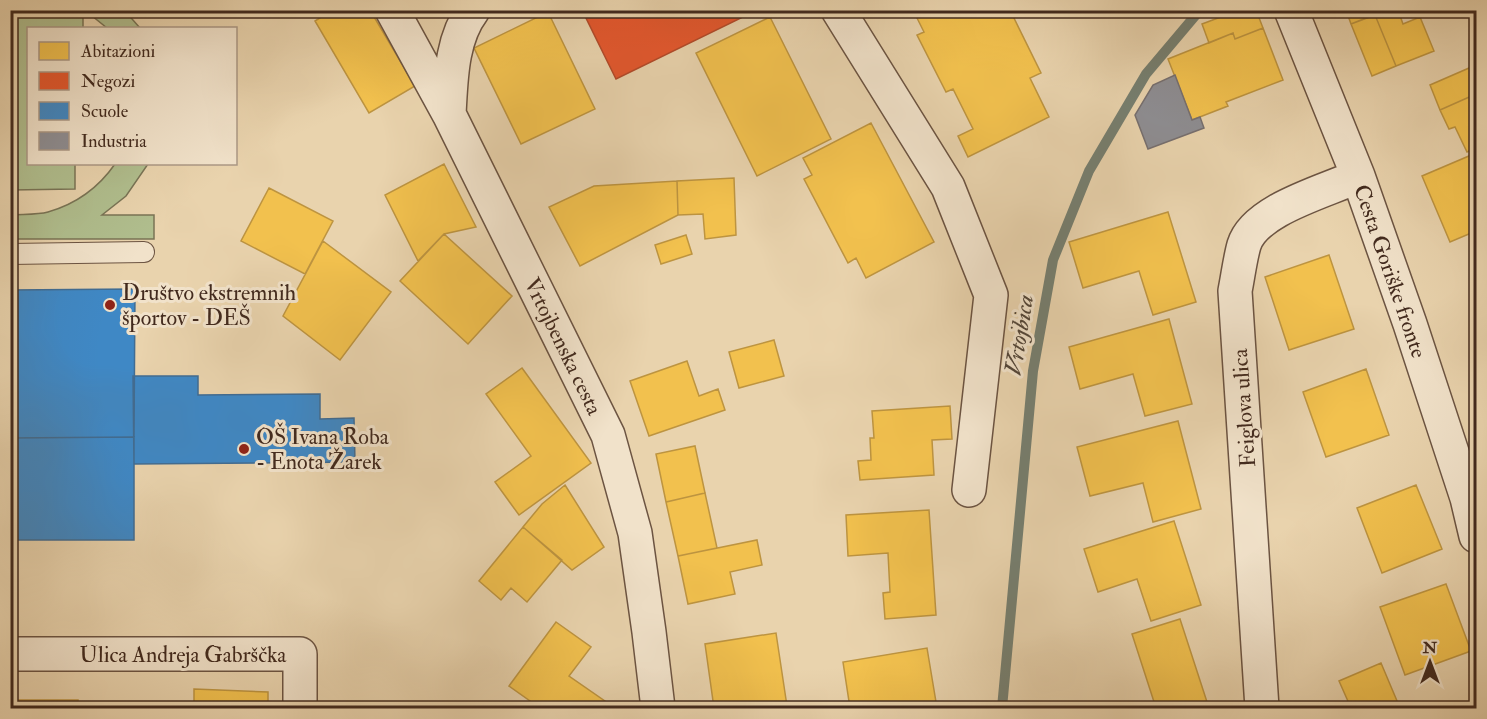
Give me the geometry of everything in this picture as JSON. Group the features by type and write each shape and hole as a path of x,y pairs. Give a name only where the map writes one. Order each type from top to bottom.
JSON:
{"street":[{"name":"Vrtojbenska cesta","path":"392,10 449,114 608,435 635,533 650,632 658,708"},
{"path":"449,114 452,66 461,34 473,10"},
{"path":"838,10 948,187 991,295 969,490"},
{"name":"Cesta Goriške fronte","path":"1291,10 1358,176 1472,497 1476,536"},
{"name":"Feiglova ulica","path":"1262,708 1235,291 1245,242 1262,221 1279,209 1358,176"},
{"name":"Ulica Andreja Gabrščka","path":"10,654 300,654 300,708"}],"lane":[{"path":"10,254 144,252"}],"green space":[{"path":"86,11 125,11 139,27 106,27"},
{"path":"83,13 83,27 27,27 27,165 75,165 75,189 11,190 11,14"},
{"path":"114,165 147,165 126,196 102,215 154,215 154,239 11,239 11,215 44,213 58,209 77,199 102,180"}],"building: Abitazioni":[{"path":"332,10 370,10 415,86 369,113 315,21"},
{"path":"913,10 1010,10 1041,73 1030,78 1049,117 968,157 958,136 973,129 953,89 946,92 917,35 924,32"},
{"path":"1224,10 1256,10 1263,28 1235,39 1233,33 1209,43 1202,24 1226,15"},
{"path":"1346,10 1386,10 1351,24"},
{"path":"1386,10 1398,10 1403,24 1420,17 1434,51 1396,66 1375,15"},
{"path":"548,12 595,109 521,144 474,48"},
{"path":"1375,15 1396,66 1372,76 1351,24"},
{"path":"770,17 831,139 757,176 696,53"},
{"path":"1263,28 1283,80 1226,102 1228,106 1192,120 1168,59 1233,33 1235,39"},
{"path":"1476,65 1476,94 1440,110 1430,85"},
{"path":"1476,94 1476,148 1467,152 1455,127 1449,129 1440,110"},
{"path":"871,123 934,242 866,278 856,258 848,263 804,179 812,175 803,158"},
{"path":"1476,153 1476,231 1450,242 1422,176"},
{"path":"444,164 476,227 444,234 418,261 385,195"},
{"path":"734,178 736,235 705,239 703,214 678,215 677,181"},
{"path":"677,181 678,215 580,266 549,207 594,186"},
{"path":"269,188 333,221 305,274 241,241"},
{"path":"1168,212 1196,302 1153,315 1139,271 1083,288 1069,242"},
{"path":"444,234 512,296 468,344 400,281"},
{"path":"686,235 692,254 661,264 655,245"},
{"path":"323,241 391,292 340,360 283,316"},
{"path":"1329,255 1354,329 1289,350 1265,277"},
{"path":"1169,319 1192,404 1145,416 1133,374 1080,389 1069,347"},
{"path":"774,340 784,376 739,388 729,352"},
{"path":"687,361 699,396 718,389 725,410 649,436 630,381"},
{"path":"522,368 591,463 519,515 495,482 531,456 486,394"},
{"path":"1366,369 1389,435 1326,457 1303,392"},
{"path":"950,406 952,439 932,440 934,475 860,480 858,461 871,460 870,438 874,438 872,411"},
{"path":"1178,421 1201,509 1153,522 1143,483 1090,496 1077,447"},
{"path":"695,446 705,493 666,502 656,454"},
{"path":"565,485 604,547 572,570 523,527 542,504"},
{"path":"1416,485 1442,549 1382,573 1357,508"},
{"path":"705,493 717,548 678,556 666,502"},
{"path":"929,510 936,615 885,619 883,593 890,592 888,553 848,556 846,515"},
{"path":"1174,521 1201,605 1151,621 1137,579 1098,592 1084,549"},
{"path":"523,527 562,560 527,602 511,588 501,600 479,581"},
{"path":"757,540 762,565 730,572 735,594 688,604 678,556"},
{"path":"1446,584 1471,651 1405,675 1380,607"},
{"path":"1180,619 1208,705 1198,708 1156,708 1132,634"},
{"path":"556,622 591,647 569,676 615,708 540,708 509,686"},
{"path":"776,633 787,706 714,708 705,644"},
{"path":"927,648 937,708 850,708 843,662"},
{"path":"1381,663 1400,708 1351,708 1339,681"},
{"path":"194,689 268,692 268,708 194,708"},
{"path":"10,700 78,700 78,708 10,708"}],"building: Negozi":[{"path":"592,10 737,10 741,18 616,79 584,14"}],"building: Scuole":[{"path":"135,289 134,437 10,438 10,290"},
{"name":"OŠ Ivana Roba - Enota Žarek","path":"133,376 198,376 198,395 320,394 320,419 354,418 355,462 134,464"},
{"path":"134,437 134,540 10,540 10,438"}],"building: Industria":[{"path":"1175,75 1192,120 1200,117 1204,128 1148,149 1135,115 1153,85"}],"waterway":[{"name":"Vrtojbica","path":"1002,708 1033,371 1053,260 1089,171 1146,74 1200,10"}],"place":[{"name":"Društvo ekstremnih športov - DEŠ","path":"110,305"},
{"name":"OŠ Ivana Roba - Enota Žarek","path":"244,449"}]}
